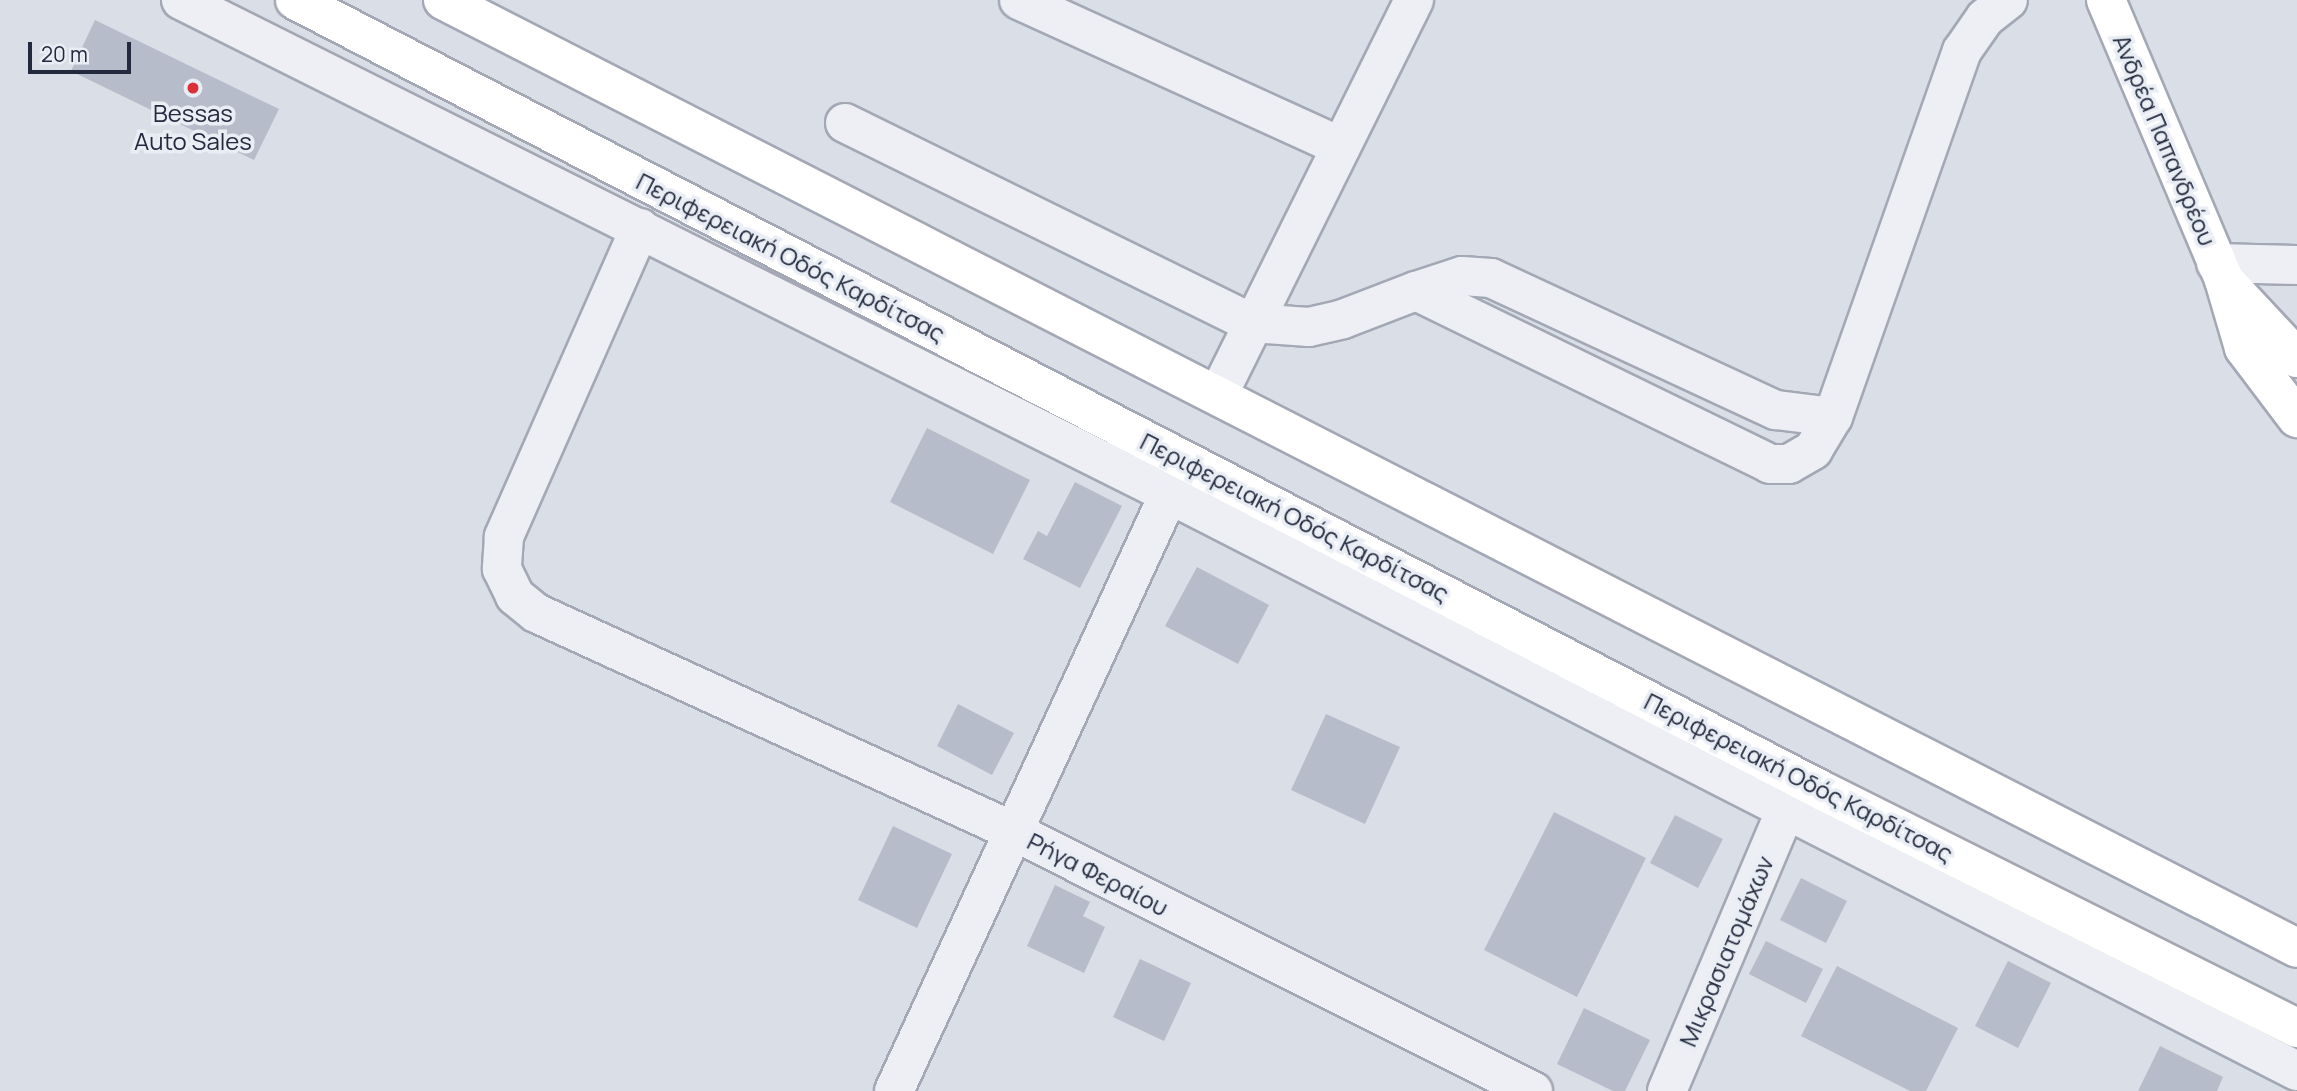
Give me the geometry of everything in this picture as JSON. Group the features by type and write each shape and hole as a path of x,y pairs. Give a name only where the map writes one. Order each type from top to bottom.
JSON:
{"main road":[{"path":"266,0 424,67"},
{"name":"Περιφερειακή Οδός Καρδίτσας","path":"295,0 1825,792 2297,1028"},
{"path":"443,0 2297,948"},
{"name":"Ανδρέα Παπανδρέου","path":"2106,0 2220,272 2244,348 2297,418"},
{"name":"Ανδρέα Παπανδρέου","path":"2220,272 2297,358"}],"street":[{"path":"181,0 1170,494 2297,1071"},
{"path":"1019,0 1340,146"},
{"path":"1218,396 1414,0"},
{"path":"1416,291 1770,464 1789,464 1813,450 1833,417 1962,51 1984,18 2008,0"},
{"path":"845,123 1252,323 1309,327 1343,319 1462,276 1491,278 1776,411 1833,417"},
{"name":"Ρήγα Φεραίου","path":"640,228 514,508 504,537 502,569 515,596 536,613 1017,833 1533,1091"},
{"path":"2220,272 2297,265"},
{"path":"894,1091 1017,833 1170,494"},
{"name":"Μικρασιατομάχων","path":"1667,1091 1785,811"}],"building":[{"path":"95,20 279,109 254,160 71,71"},
{"path":"927,428 1030,480 993,554 890,502"},
{"path":"1075,482 1122,506 1080,588 1023,559 1038,531 1047,536"},
{"path":"1197,567 1269,605 1238,664 1165,626"},
{"path":"958,704 1014,733 992,775 937,746"},
{"path":"1326,714 1400,747 1365,824 1291,790"},
{"path":"1554,812 1646,858 1577,997 1484,950"},
{"path":"1675,815 1723,839 1698,888 1650,863"},
{"path":"893,826 952,854 917,928 858,900"},
{"path":"1801,878 1847,901 1826,943 1780,920"},
{"path":"1055,885 1090,902 1083,916 1105,927 1084,973 1027,946"},
{"path":"1766,941 1823,969 1806,1003 1749,974"},
{"path":"1140,959 1191,983 1164,1041 1113,1017"},
{"path":"2008,961 2051,983 2018,1048 1975,1026"},
{"path":"1837,966 1958,1028 1926,1091 1910,1091 1801,1036"},
{"path":"1584,1008 1650,1040 1625,1091 1613,1091 1557,1064"},
{"path":"2160,1046 2223,1077 2217,1091 2138,1091"}],"place":[{"name":"Bessas Auto Sales","path":"193,88"}]}
